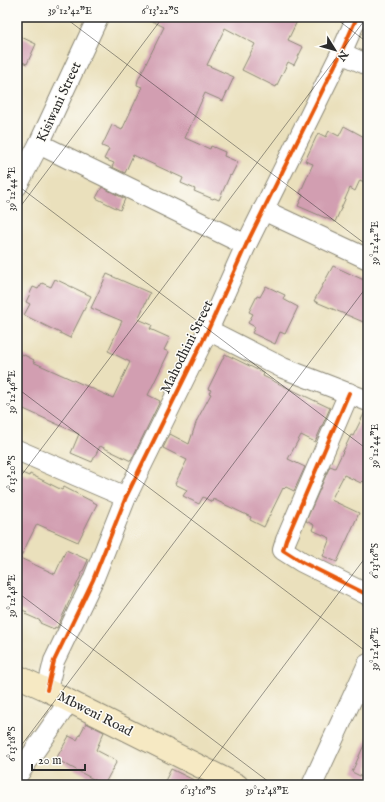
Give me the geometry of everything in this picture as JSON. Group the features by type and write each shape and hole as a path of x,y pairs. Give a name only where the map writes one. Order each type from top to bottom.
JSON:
{"street":[{"name":"Kisiwani Street","path":"17,186 39,144 98,17"},
{"name":"Mahodhini Street","path":"48,690 54,661 93,580 126,497 208,330 246,245 341,53 357,17"},
{"path":"341,53 368,65"},
{"path":"39,144 246,245"},
{"path":"263,210 368,259"},
{"path":"208,330 283,368 368,401"},
{"path":"349,393 283,550 302,562 368,595"},
{"path":"17,450 126,497"},
{"path":"312,785 368,664"},
{"name":"Mbweni Road","path":"17,676 69,700 237,785"},
{"path":"17,776 69,700"}],"building":[{"path":"144,17 299,17 288,40 303,47 294,65 288,62 276,87 242,70 255,44 225,28 207,65 234,77 223,101 205,93 185,138 210,149 211,146 225,152 224,156 238,162 231,176 230,175 219,200 194,191 195,189 181,183 183,178 133,155 125,173 112,167 114,163 104,159 109,149 102,146 112,125 122,130 142,87 137,85 138,80 164,27"},
{"path":"17,35 36,44 27,64 17,60"},
{"path":"344,126 368,139 368,184 360,180 355,191 350,188 335,222 298,206 303,195 300,193 313,164 305,161 318,133 326,137 329,131 339,136"},
{"path":"102,187 125,199 120,210 96,198"},
{"path":"333,266 368,283 368,324 314,301"},
{"path":"107,274 150,293 138,319 152,325 150,329 170,338 164,350 169,352 148,395 160,401 131,461 100,446 92,462 71,453 79,434 17,406 17,363 22,354 34,360 33,362 113,398 130,362 108,351 122,321 91,308"},
{"path":"55,279 91,296 70,338 24,315 30,304 26,302 33,287 38,289 42,283 51,287"},
{"path":"266,286 285,295 283,299 298,307 285,334 280,332 275,344 252,333 255,327 248,323 253,314 249,312 257,296 260,297"},
{"path":"225,354 264,373 263,376 330,408 315,442 301,435 288,459 305,467 294,491 286,487 284,489 283,488 264,527 250,520 251,517 213,499 212,502 203,497 199,504 183,496 187,490 175,484 187,460 163,448 170,434 189,444 197,420 211,394 209,393 211,390 208,389"},
{"path":"365,412 368,412 368,483 363,481 361,483 344,475 331,500 359,513 337,562 323,556 330,538 312,530 314,525 306,521 330,466 335,468 351,435 353,436"},
{"path":"17,471 29,476 30,474 62,490 64,487 97,504 78,542 37,524 20,558 55,574 66,550 88,560 57,628 55,627 54,629 40,623 41,621 25,614 27,612 17,608"},
{"path":"86,723 104,732 96,750 117,761 104,785 56,759 69,736 77,740"},
{"path":"368,736 368,780 352,772"},
{"path":"171,769 204,785 163,785"}],"cycle path":[{"path":"47,690 54,661 93,580 126,497 208,330 246,245 341,53 357,17"},
{"path":"349,393 283,550 302,562 368,595"}]}
